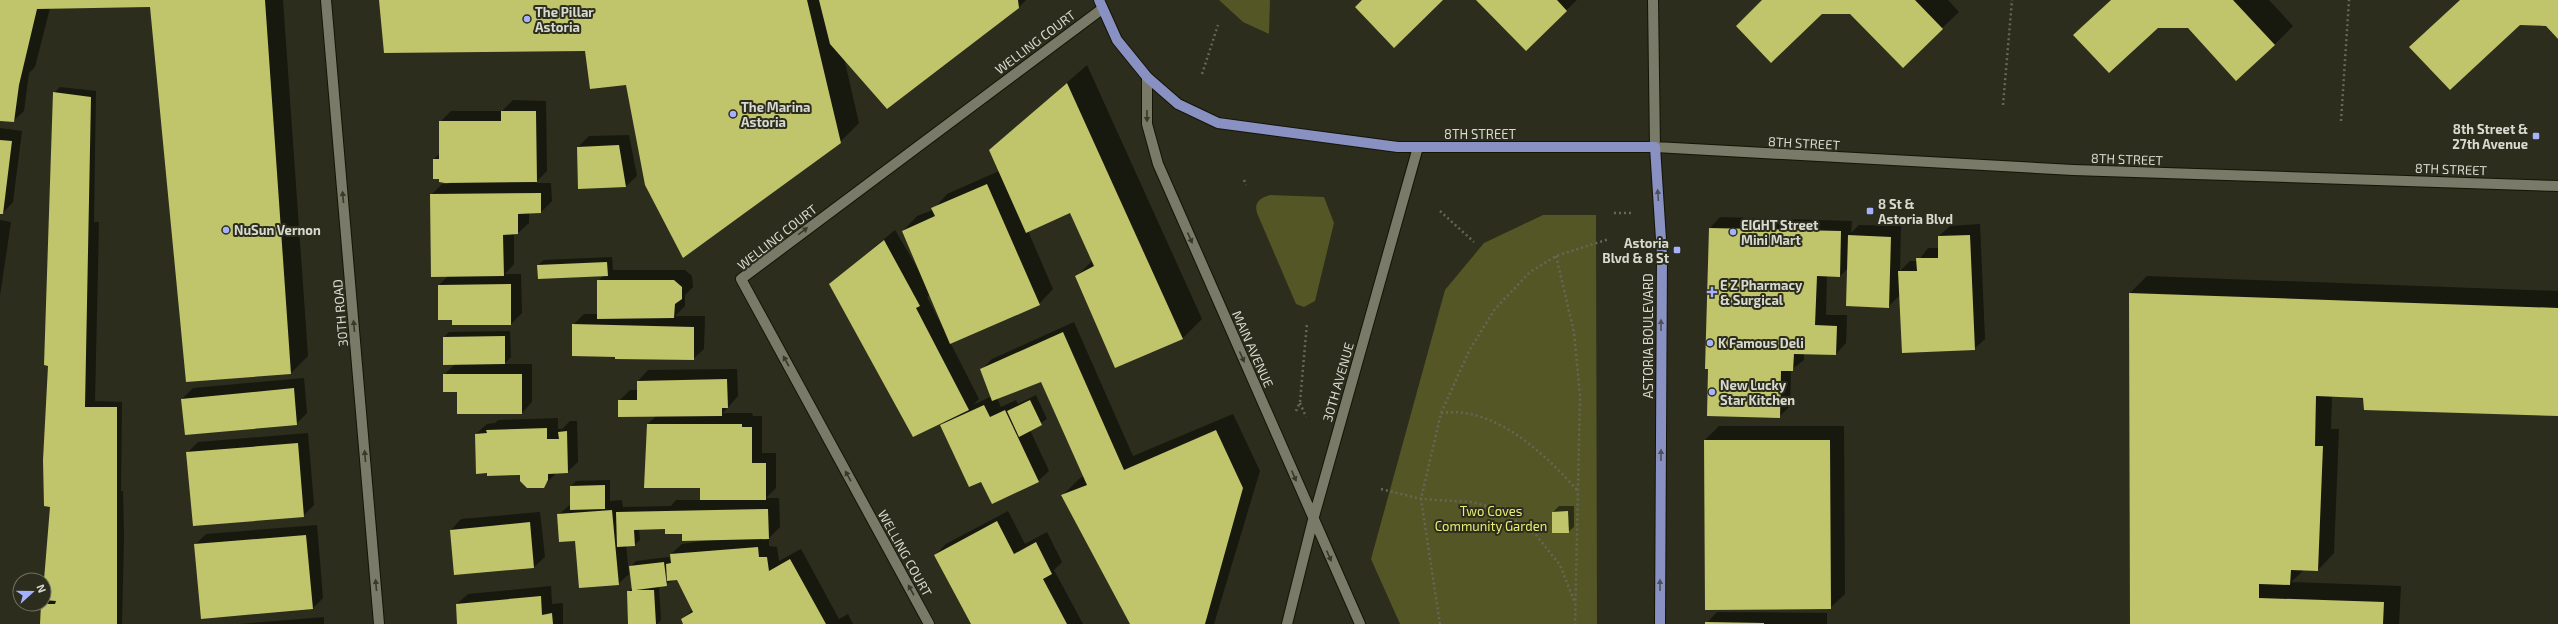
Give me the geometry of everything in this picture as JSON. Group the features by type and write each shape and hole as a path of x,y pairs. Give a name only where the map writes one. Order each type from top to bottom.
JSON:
{"main road":[{"name":"8TH STREET","path":"1100,4 1117,40 1147,77 1178,104 1218,123 1398,147 1655,147"},
{"name":"ASTORIA BOULEVARD","path":"1655,147 1662,255 1660,624"}],"street":[{"name":"30TH ROAD","path":"326,0 380,624"},
{"name":"ASTORIA BOULEVARD","path":"1653,0 1655,147"},
{"name":"WELLING COURT","path":"929,624 741,278 1100,4"},
{"name":"MAIN AVENUE","path":"1147,77 1146,124 1158,164 1313,520 1360,624"},
{"name":"30TH AVENUE","path":"1287,624 1313,520 1418,147"},
{"name":"8TH STREET","path":"1655,147 2073,170 2558,186"}],"path":[{"path":"2003,105 2012,0"},
{"path":"2341,121 2349,0"},
{"path":"1202,74 1218,25"},
{"path":"1244,180 1246,185"},
{"path":"1440,211 1474,242"},
{"path":"1440,624 1421,499 1442,413 1470,349 1495,308 1530,272 1556,256 1610,239"},
{"path":"1556,256 1574,332 1580,396 1575,624"},
{"path":"1306,417 1300,402 1307,323"},
{"path":"1442,413 1464,413 1500,426 1532,447 1578,490"},
{"path":"1381,489 1421,499 1471,502 1499,509 1536,534 1560,565 1576,605"}],"green space":[{"path":"1219,0 1270,0 1269,34 1243,22"},
{"path":"1270,195 1324,197 1334,223 1315,301 1304,307 1296,304 1257,213 1257,203"},
{"name":"Two Coves Community Garden","path":"1543,215 1596,215 1597,624 1400,624 1371,559 1445,290 1484,243"}],"building":[{"name":"NuSun Vernon","path":"0,0 265,0 291,374 186,382 150,7 37,9 19,85 14,122 0,121"},
{"name":"The Marina Astoria","path":"379,0 807,0 841,143 683,258 645,185 626,85 590,89 585,51 384,53"},
{"path":"819,0 1018,0 1019,8 887,109 830,44"},
{"path":"1362,0 1443,0 1394,48 1355,7"},
{"path":"1476,0 1557,0 1567,11 1526,51"},
{"path":"1762,0 1915,0 1943,29 1903,68 1850,14 1822,14 1771,63 1736,26"},
{"path":"2111,0 2233,0 2275,45 2236,81 2188,28 2158,28 2109,73 2073,35"},
{"path":"2460,0 2558,0 2558,39 2546,26 2520,25 2450,90 2409,47"},
{"path":"1067,83 1183,339 1115,368 1075,276 1094,266 1070,213 1026,233 989,150"},
{"path":"53,92 91,97 85,407 117,407 117,624 40,624 41,612 52,612 52,604 55,604 56,601 52,601 52,572 45,572 50,507 44,506 43,460 48,366 44,365"},
{"path":"501,111 536,111 537,182 445,183 439,182 439,179 433,179 433,159 439,159 439,121 501,121"},
{"path":"0,140 12,141 3,214 0,214"},
{"path":"619,145 626,187 578,189 577,147"},
{"path":"987,184 1040,305 950,344 902,231 935,216 931,208"},
{"path":"541,193 541,213 518,214 518,234 503,235 504,276 431,277 430,194"},
{"path":"1709,228 1841,231 1840,277 1817,276 1815,325 1837,326 1836,355 1794,354 1793,371 1781,371 1780,418 1707,416 1708,369 1705,369"},
{"path":"1848,235 1891,237 1889,308 1846,306"},
{"path":"1970,235 1975,350 1902,353 1898,271 1917,271 1916,258 1938,258 1938,236"},
{"path":"884,240 920,306 916,308 969,410 913,437 829,284"},
{"path":"607,262 608,276 538,279 537,265"},
{"path":"597,280 674,280 682,287 682,299 675,304 674,318 597,319"},
{"path":"511,284 511,325 452,325 452,320 438,320 438,285"},
{"path":"2129,293 2558,308 2558,416 2364,410 2363,398 2316,396 2315,446 2323,446 2318,571 2291,570 2290,585 2259,584 2259,598 2384,602 2383,624 2130,624"},
{"path":"572,324 694,327 694,360 615,359 615,357 572,356"},
{"path":"1063,332 1124,470 1216,430 1243,488 1205,624 1130,624 1061,495 1087,485 1041,382 992,401 980,369"},
{"path":"505,336 505,364 443,365 443,337"},
{"path":"443,374 522,374 522,414 457,414 457,392 443,392"},
{"path":"727,379 728,408 722,408 722,416 618,417 618,400 637,400 637,381"},
{"path":"294,388 297,425 185,435 181,399"},
{"path":"1030,400 1042,425 1019,437 1007,411"},
{"path":"984,405 990,417 1005,410 1039,482 992,504 981,482 969,487 940,425"},
{"path":"647,424 742,424 742,427 752,427 752,463 766,463 766,500 700,500 700,488 644,488"},
{"path":"547,428 547,439 559,439 558,432 567,431 568,473 548,474 548,480 544,488 527,488 520,481 520,475 487,476 487,473 476,474 475,434 487,433 486,430"},
{"path":"1704,440 1830,440 1831,609 1705,610"},
{"path":"298,443 304,517 193,526 186,452"},
{"path":"605,485 605,509 570,510 570,486"},
{"path":"768,509 769,539 682,541 682,534 665,534 665,529 634,530 635,546 617,547 616,512"},
{"path":"612,510 619,585 579,588 575,541 559,542 557,514"},
{"path":"1568,511 1569,533 1552,533 1552,512"},
{"path":"997,521 1014,554 1036,542 1052,574 1043,579 1067,624 971,624 934,555"},
{"path":"530,522 534,568 454,575 450,530"},
{"path":"306,535 313,609 201,619 194,544"},
{"path":"758,547 759,557 767,557 769,571 790,559 826,624 683,624 681,619 693,612 677,580 667,581 666,564 671,563 670,554"},
{"path":"664,562 667,586 636,590 654,590 656,624 628,624 627,591 632,591 629,566"},
{"path":"541,596 542,615 552,613 553,624 457,624 456,604"},
{"path":"1705,622 1764,623 1764,624 1705,624"}],"place":[{"name":"The Pillar Astoria","path":"527,19"},
{"name":"The Marina Astoria","path":"733,114"},
{"name":"8th Street & 27th Avenue","path":"2536,136"},
{"name":"8 St & Astoria Blvd","path":"1870,211"},
{"name":"NuSun Vernon","path":"226,230"},
{"name":"EIGHT Street Mini Mart","path":"1733,232"},
{"name":"Astoria Blvd & 8 St","path":"1677,250"},
{"name":"E Z Pharmacy & Surgical","path":"1712,292"},
{"name":"K Famous Deli","path":"1710,343"},
{"name":"New Lucky Star Kitchen","path":"1712,392"}]}
